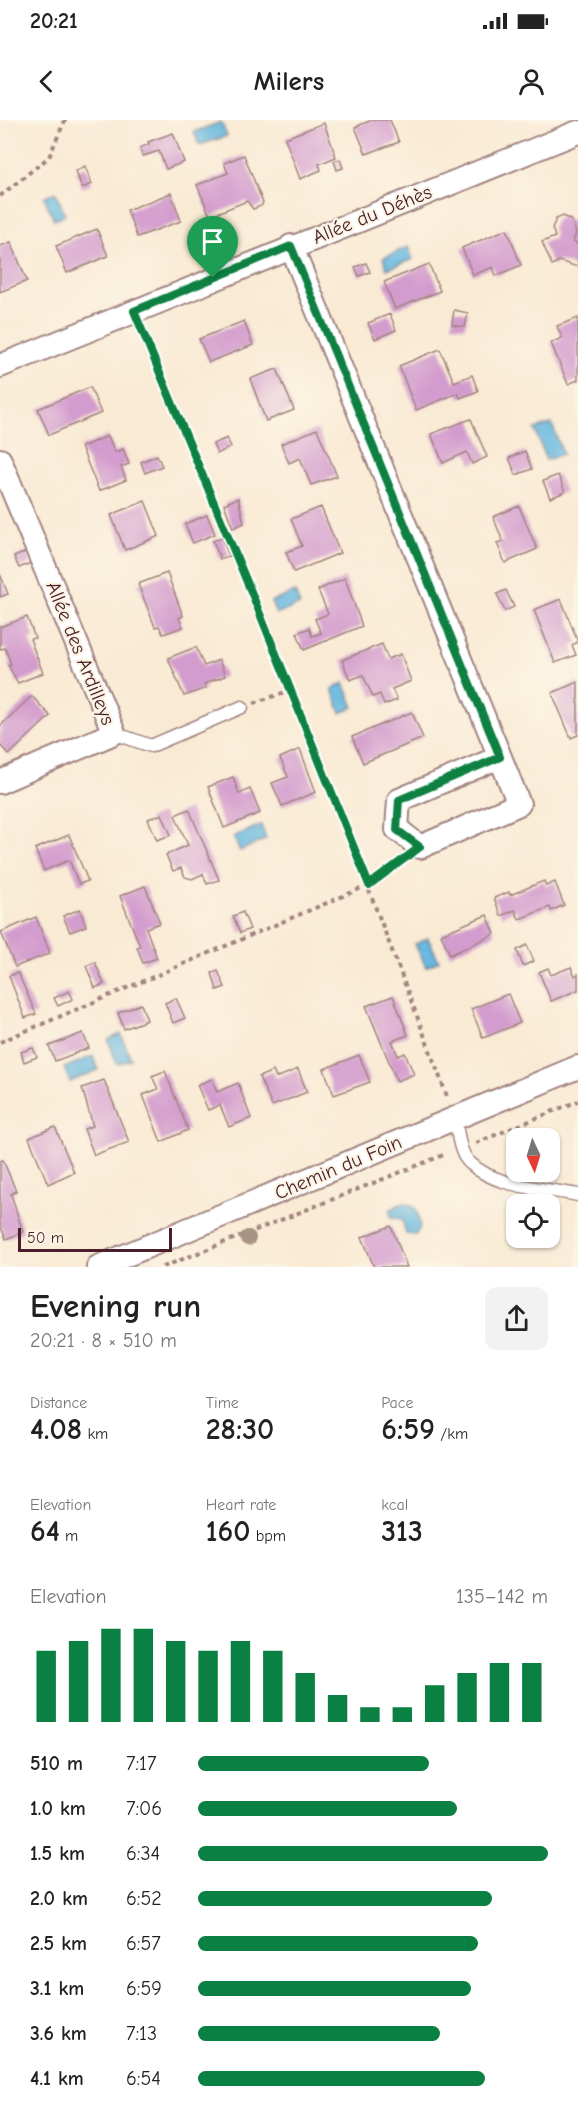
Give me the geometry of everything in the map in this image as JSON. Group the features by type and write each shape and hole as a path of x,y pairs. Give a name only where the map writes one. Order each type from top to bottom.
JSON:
{"street":[{"name":"Allée du Déhès","path":"0,366 291,246 578,132"},
{"path":"291,246 500,757 519,804 420,847 397,830 399,800 500,757"},
{"name":"Allée des Ardilleys","path":"0,460 114,733 0,782"},
{"name":"Chemin du Foin","path":"98,1267 578,1067"}],"lane":[{"path":"114,733 151,746 242,707"},
{"path":"455,1119 462,1148 469,1163 499,1180 578,1195"}],"path":[{"path":"0,196 49,157 65,120"},
{"path":"134,311 369,885 455,1119"},
{"path":"242,707 291,690"},
{"path":"0,1042 369,885 420,847"},
{"path":"163,1267 578,1101"}],"water":[{"path":"221,122 227,136 199,145 194,132"},
{"path":"56,192 65,215 54,220 44,197"},
{"path":"408,247 413,259 387,269 383,258"},
{"path":"552,424 563,454 546,460 535,429"},
{"path":"295,592 300,605 276,614 271,602"},
{"path":"344,683 354,707 341,713 332,689"},
{"path":"261,825 266,839 240,851 233,837"},
{"path":"428,938 439,961 426,967 415,944"},
{"path":"121,1034 131,1059 117,1064 108,1040"},
{"path":"93,1056 98,1070 70,1082 64,1068"},
{"path":"402,1203 411,1205 416,1210 420,1227 416,1235 406,1234 402,1219 391,1217 390,1210"}],"building":[{"path":"372,120 390,120 399,142 366,154 355,127"},
{"path":"324,123 336,157 319,164 321,170 300,179 285,138"},
{"path":"173,133 184,162 166,169 159,151 143,156 140,148 149,144 148,142"},
{"path":"244,155 263,203 253,209 247,201 210,216 197,185 228,173 224,163"},
{"path":"340,159 343,168 337,170 334,161"},
{"path":"85,166 92,184 82,188 76,171"},
{"path":"171,193 181,221 137,237 127,210"},
{"path":"563,216 572,221 576,233 573,242 578,244 578,267 559,261 552,265 542,242 555,237 552,228 556,219"},
{"path":"97,229 108,256 67,273 56,246"},
{"path":"507,229 521,265 496,276 493,267 473,275 462,248"},
{"path":"11,242 27,281 0,292 0,246"},
{"path":"366,263 370,272 359,276 355,267"},
{"path":"429,264 440,291 395,309 384,282"},
{"path":"454,310 468,313 465,327 452,325"},
{"path":"390,314 396,330 375,339 368,323"},
{"path":"578,318 578,380 568,384 551,343 562,338 557,326"},
{"path":"244,321 253,345 209,362 199,339"},
{"path":"440,349 454,382 472,375 478,391 460,398 458,393 416,410 399,366"},
{"path":"277,369 294,410 266,421 250,379"},
{"path":"90,387 101,413 49,435 38,409"},
{"path":"471,419 487,457 472,464 467,452 443,463 431,434"},
{"path":"317,429 337,476 311,485 300,458 289,463 281,444"},
{"path":"108,436 115,452 123,449 129,464 121,467 126,480 99,491 81,447"},
{"path":"227,438 231,447 217,454 213,444"},
{"path":"525,451 532,469 516,475 509,458"},
{"path":"157,455 162,466 145,473 141,462"},
{"path":"558,475 565,492 550,498 543,481"},
{"path":"238,498 244,523 233,528 224,504"},
{"path":"145,501 159,536 125,550 111,515"},
{"path":"519,506 537,549 505,563 497,543 503,541 493,517"},
{"path":"321,507 340,553 294,572 286,552 302,546 291,519"},
{"path":"207,515 215,534 193,543 185,524"},
{"path":"222,537 229,556 220,559 213,541"},
{"path":"26,552 31,563 19,568 14,557"},
{"path":"167,573 183,616 179,618 183,627 163,634 159,626 155,627 138,584"},
{"path":"0,574 8,594 0,597"},
{"path":"345,578 362,626 304,650 297,633 309,628 312,636 321,633 315,619 328,614 318,590"},
{"path":"506,590 514,607 505,611 497,594"},
{"path":"561,599 578,642 572,645 576,655 555,663 534,610"},
{"path":"27,617 35,638 30,639 43,673 18,683 8,665 11,664 5,648 0,649 0,627"},
{"path":"382,644 388,659 401,654 411,681 392,689 397,700 384,705 380,694 373,697 363,675 350,680 342,660"},
{"path":"196,647 204,666 219,660 225,676 204,684 206,688 184,696 168,658"},
{"path":"578,682 578,735 571,738 552,693"},
{"path":"32,696 50,716 9,755 0,745 0,726"},
{"path":"412,712 423,738 363,763 352,737"},
{"path":"300,749 316,792 282,806 272,783 288,777 280,758"},
{"path":"233,777 239,794 250,789 260,813 224,828 208,787"},
{"path":"189,809 219,880 207,884 203,874 192,879 185,877 181,868 173,871 166,855 188,845 175,815"},
{"path":"162,814 171,835 157,840 148,819"},
{"path":"69,835 88,881 79,884 69,860 44,871 35,849"},
{"path":"544,881 546,886 555,882 564,905 551,911 550,907 519,919 515,910 501,916 494,898 509,892 510,895"},
{"path":"145,886 160,923 146,928 157,958 143,963 137,947 140,946 120,896"},
{"path":"80,909 86,926 70,932 63,916"},
{"path":"243,912 250,929 240,933 233,916"},
{"path":"487,915 495,934 450,955 441,934"},
{"path":"36,917 50,953 15,967 1,932"},
{"path":"527,945 534,961 523,966 517,950"},
{"path":"95,962 104,984 95,988 86,966"},
{"path":"571,967 575,976 578,974 578,990 551,1001 539,972 548,968 551,975"},
{"path":"218,971 225,987 217,990 212,973"},
{"path":"18,973 36,1014 25,1018 9,976"},
{"path":"69,991 73,999 58,1006 54,998"},
{"path":"508,994 520,1023 483,1038 471,1009"},
{"path":"393,996 408,1035 392,1041 398,1056 405,1053 414,1074 397,1081 366,1006"},
{"path":"176,998 185,1018 173,1023 165,1003"},
{"path":"141,1004 147,1020 124,1029 118,1013"},
{"path":"83,1033 89,1048 55,1061 49,1046"},
{"path":"33,1048 37,1057 24,1062 21,1052"},
{"path":"359,1055 370,1082 334,1095 324,1069"},
{"path":"298,1069 307,1092 272,1106 259,1077 273,1071 276,1078"},
{"path":"165,1071 188,1130 161,1142 143,1095 158,1089 152,1076"},
{"path":"212,1079 217,1092 238,1083 251,1118 229,1127 220,1105 208,1110 197,1085"},
{"path":"104,1080 129,1142 94,1155 84,1129 93,1126 82,1088"},
{"path":"55,1127 74,1172 48,1184 29,1138"},
{"path":"3,1160 16,1191 11,1194 23,1232 6,1239 0,1225 0,1161"},
{"path":"391,1226 407,1267 374,1267 362,1237"}],"route":[{"path":"291,246 500,757 399,800 397,830 420,847 369,885 252,594 134,311 213,278 291,246"}]}
